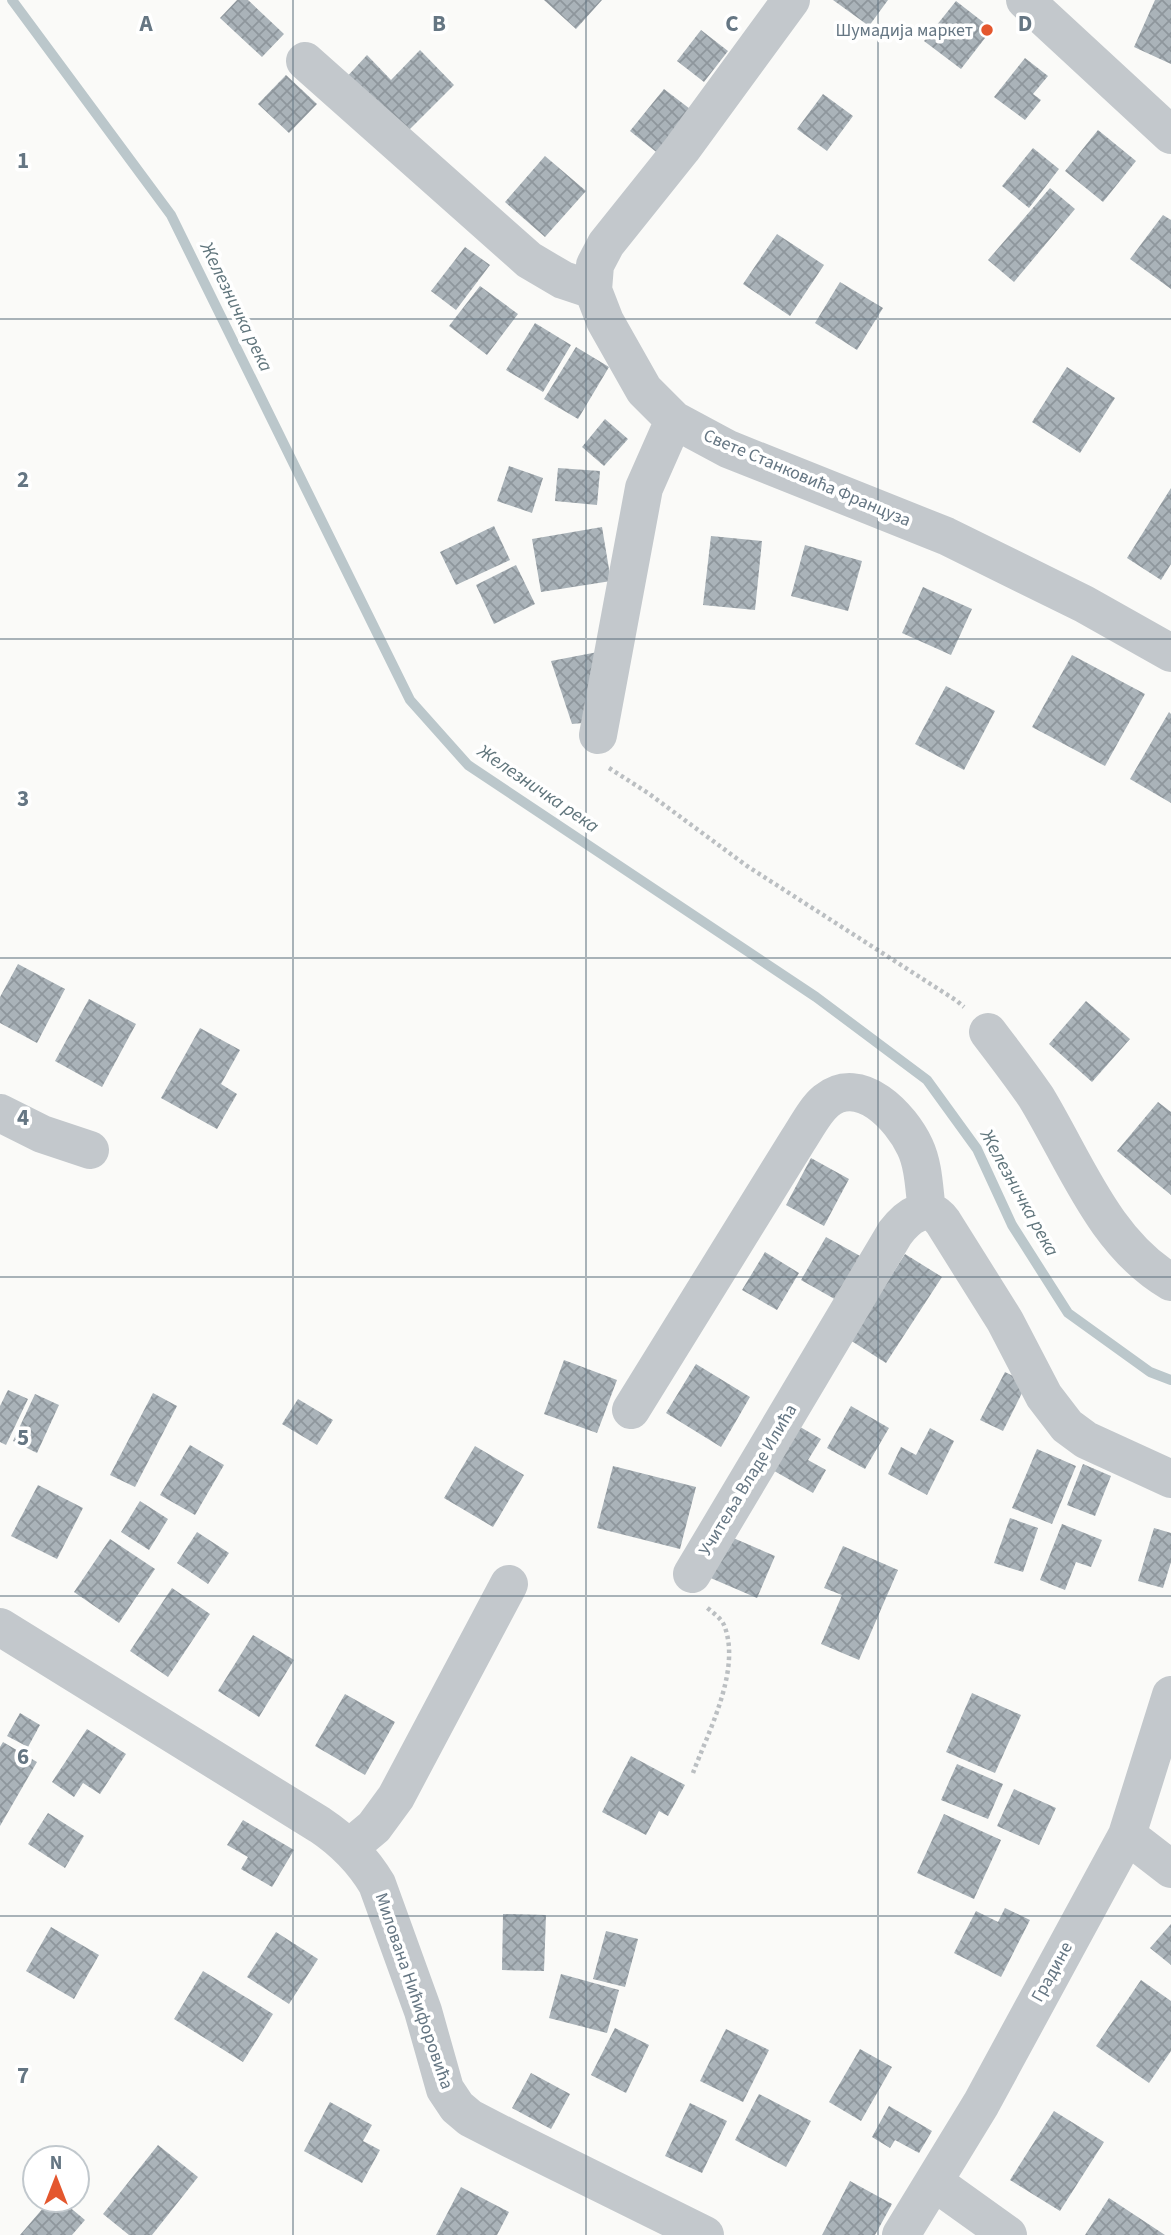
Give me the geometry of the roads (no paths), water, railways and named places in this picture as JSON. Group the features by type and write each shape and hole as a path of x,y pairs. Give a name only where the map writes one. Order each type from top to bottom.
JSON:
{"street":[{"path":"304,61 529,260 563,280 593,289 595,265 606,244 682,149 791,0"},
{"path":"1025,0 1171,135"},
{"name":"Свете Станковића Француза","path":"593,289 605,321 644,390 674,420 729,449 946,536 1084,604 1171,653"},
{"path":"598,735 644,488 674,420"},
{"path":"988,1032 1034,1095 1112,1230 1157,1274 1171,1283"},
{"path":"631,1410 798,1140 826,1100 843,1093 858,1092 875,1098 915,1147 927,1211 937,1214 943,1222 1006,1321 1044,1396 1067,1426 1086,1440 1171,1479"},
{"path":"0,1113 42,1133 90,1150"},
{"name":"Учитеља Владе Илића","path":"692,1574 895,1233 905,1219 927,1211"},
{"path":"349,1848 374,1826 396,1797 509,1584"},
{"name":"Милована Нићифоровића","path":"0,1627 320,1825 349,1848 366,1866 377,1884 423,2011 445,2089 457,2107 470,2118 705,2235"},
{"name":"Градине","path":"901,2235 987,2092 1127,1835 1171,1695"},
{"path":"1127,1835 1171,1869"},
{"path":"934,2182 1009,2235"}],"waterway":[{"name":"Железничка река","path":"12,0 171,215 410,700 468,765 816,997 927,1080 977,1149 1012,1225 1068,1313 1150,1372 1171,1380"}],"place":[{"name":"Шумадија маркет","path":"987,30"}]}
